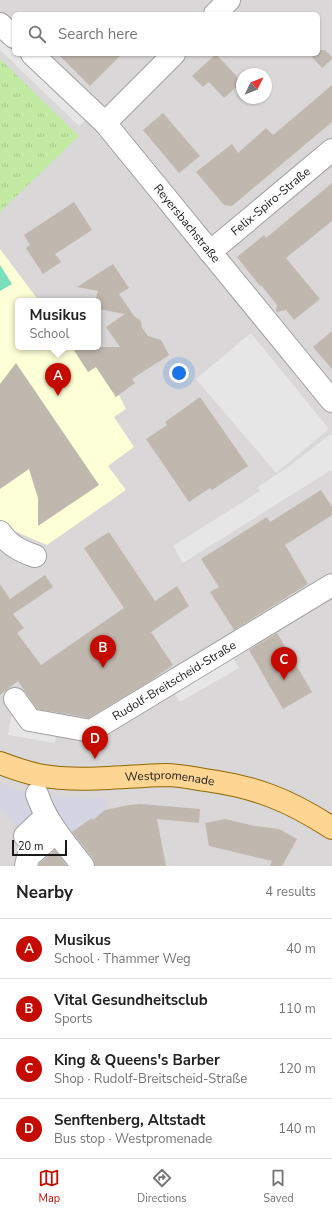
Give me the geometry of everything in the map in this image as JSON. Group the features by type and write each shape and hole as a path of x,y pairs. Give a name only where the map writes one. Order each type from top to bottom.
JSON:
{"main road":[{"name":"Westpromenade","path":"0,763 22,771 57,777 94,779 167,775 232,784 259,791 284,800 307,812 332,828"}],"street":[{"path":"217,12 229,0"},
{"path":"0,24 12,35"},
{"name":"Reyersbachstraße","path":"34,56 105,123 332,401"},
{"path":"105,123 172,56"},
{"name":"Felix-Spiro-Straße","path":"210,252 332,150"},
{"path":"0,532 17,549 35,556"},
{"name":"Rudolf-Breitscheid-Straße","path":"15,699 30,720 91,731 332,585"},
{"path":"36,794 51,824 83,866"},
{"path":"29,850 51,824"}],"shaded area":[{"path":"0,0 332,0 332,866 0,866"},
{"path":"0,34 12,45 12,56 23,56 87,118 79,126 0,50"},
{"path":"0,249 37,298 15,298 15,350 75,350 94,368 96,367 116,397 119,395 126,409 114,417 134,447 108,466 126,490 47,545 5,527 0,520"},
{"path":"251,333 329,429 276,473 196,379"},
{"path":"332,433 332,471 331,470 183,563 173,546 260,491 258,487 288,467"},
{"path":"230,653 239,668 180,702 171,688"},
{"path":"12,713 59,722 55,743 8,735"},
{"path":"0,783 19,790 37,794 60,797 107,798 104,811 93,820 92,818 72,832 98,866 67,866 52,846 42,854 0,809"}],"green space":[{"path":"0,59 79,136 0,212"},
{"path":"0,265 12,284 0,291"}],"building":[{"path":"320,50 325,50 332,57 332,59 322,68 312,57 320,56"},
{"path":"60,56 120,56 90,86"},
{"path":"214,56 218,56 236,76 236,87 224,98 209,82 203,87 192,76"},
{"path":"332,85 332,122 232,206 224,205 196,172 232,144 238,153 266,128 273,135"},
{"path":"163,113 200,156 179,173 143,130"},
{"path":"332,183 332,221 286,258 320,299 294,320 286,310 276,312 277,305 237,257 264,235 266,238"},
{"path":"74,202 92,230 55,254 61,262 43,274 26,248 30,245 24,235"},
{"path":"113,264 129,288 119,294 134,316 141,321 142,328 148,336 161,340 169,355 132,379 135,383 116,397 96,367 88,372 74,350 101,350 101,347 120,347 106,327 125,314 101,310 101,298 96,298 98,291 77,287"},
{"path":"332,331 332,369 313,347"},
{"path":"16,363 99,485 38,526 38,498 29,469 0,489 0,384"},
{"path":"200,397 248,466 212,490 210,488 189,502 146,439 167,425 165,422"},
{"path":"321,490 332,507 332,515 285,545 308,584 234,630 210,592 219,587 201,559 267,517 270,522"},
{"path":"109,532 155,601 177,586 189,606 151,632 173,665 150,681 89,718 37,709 18,681 0,695 0,584 10,599 45,575 53,587 13,614 24,628 17,633 41,665 124,608 84,548"},
{"path":"277,633 312,692 283,709 249,650"},
{"path":"141,804 200,809 199,823 157,819 166,866 95,866 93,858 72,832 92,818 93,820 105,810"},
{"path":"225,819 255,826 279,829 297,839 282,866 270,866 272,861 209,846 205,823"},
{"path":"55,850 67,866 39,866 39,864"}],"place":[{"name":"Musikus","path":"58,396"},
{"name":"Vital Gesundheitsclub","path":"103,668"},
{"name":"King & Queens's Barber","path":"284,680"},
{"name":"Senftenberg, Altstadt","path":"95,759"}]}
